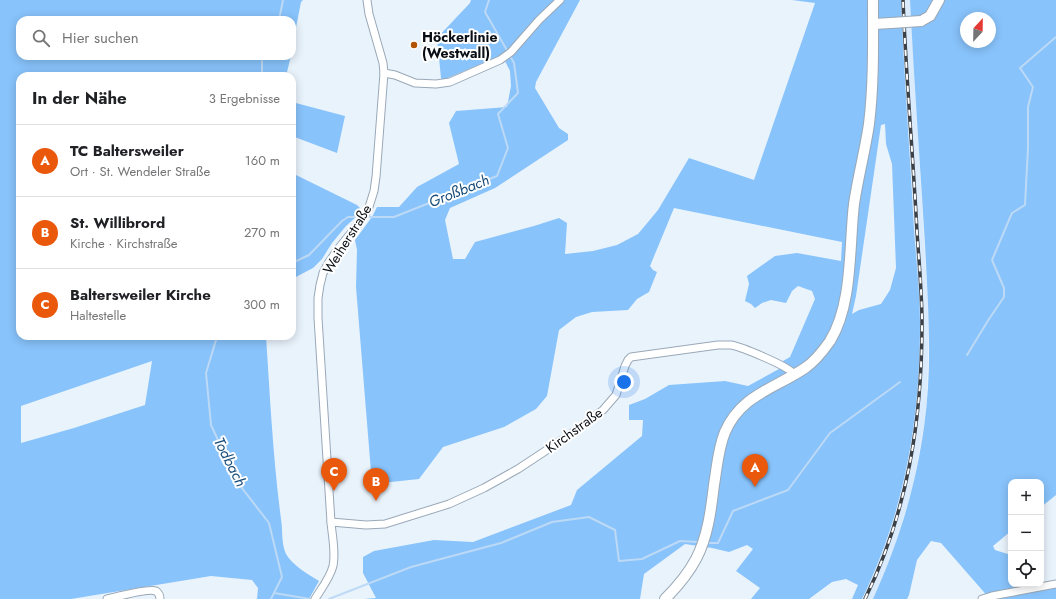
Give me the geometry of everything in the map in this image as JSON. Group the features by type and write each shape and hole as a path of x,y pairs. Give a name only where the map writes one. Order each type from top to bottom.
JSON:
{"main road":[{"path":"665,599 687,574 695,561 704,540 719,452 726,431 744,405 755,396 810,364 819,355 829,342 841,316 844,303 854,204 868,126 872,88 872,0"},
{"path":"873,24 921,21 930,16 939,0"}],"street":[{"name":"Weiherstraße","path":"316,597 333,566 334,555 322,385 318,298 323,273 329,262 368,210 374,191 376,177 384,73 383,62 369,14 367,0"},
{"path":"384,73 395,75 415,83 436,84 450,82 504,58 539,20 560,0"},
{"name":"Kirchstraße","path":"331,522 366,525 385,524 449,504 484,488 568,436 603,410 616,395 625,366 631,358 711,346 731,345 787,368 794,374"},
{"path":"982,599 1056,584"},
{"path":"107,599 153,590 158,592 160,599"}],"shaded area":[{"path":"0,0 303,0 301,2 296,28 296,16 16,16 16,60 290,60 287,72 16,72 16,340 266,340 274,450 283,546 286,554 292,562 319,581 309,599 257,599 258,588 252,580 211,576 71,599 0,599","holes":["152,361 145,405 21,443 21,406"]},
{"path":"471,0 580,0 536,82 535,88 559,128 568,134 568,140 495,188 450,208 445,220 453,259 465,259 475,242 559,218 567,223 565,254 593,251 617,245 638,234 658,210 689,158 754,180 815,3 792,0 901,0 920,311 917,395 907,465 899,499 877,566 862,599 852,599 858,585 846,579 832,582 809,599 751,599 760,588 736,571 753,549 747,545 729,552 685,544 644,574 640,599 364,599 376,598 363,573 363,557 374,551 434,540 473,542 571,505 577,490 642,436 643,420 629,420 629,405 645,399 669,385 725,381 748,386 779,369 783,361 790,357 815,299 812,291 798,286 792,291 786,303 771,300 762,303 755,308 745,301 749,284 747,276 775,256 797,253 841,261 842,242 674,208 650,266 657,272 649,292 637,299 628,310 592,312 576,317 559,330 547,396 536,409 504,427 443,447 419,479 372,484 356,287 357,250 355,240 372,217 377,207 399,207 417,187 459,164 449,123 456,111 507,107 511,86 510,71 502,55 443,80 441,78 437,38 470,3","holes":["885,124 886,144 892,164 896,268 890,290 881,304 859,310 852,314 856,296 881,125"]},
{"path":"901,0 910,0 929,322 927,398 924,425 913,486 897,541 873,599 862,599 878,564 897,510 910,454 917,398 920,322"},
{"path":"910,0 1056,0 1056,495 1044,505 1044,479 1008,479 1008,534 993,546 995,550 1008,554 1008,587 1017,587 1016,593 1056,587 1056,599 990,599 941,543 931,541 917,560 907,599 873,599 891,557 905,515 916,472 924,427 927,404 929,358 925,244"},
{"path":"296,103 345,116 337,153 296,138"},
{"path":"296,175 357,205 360,208 357,210 356,217 346,226 332,243 322,259 313,268 296,277"}],"waterway":[{"path":"280,16 283,0"},
{"name":"Großbach","path":"489,0 485,12 508,52"},
{"path":"967,355 1004,297 1004,288 992,260 1012,213 1025,205 1028,148 1028,107 1033,87 1020,68 1056,37"},
{"name":"Großbach","path":"366,217 394,217 497,176 508,148 498,114 518,93 514,63 510,56"},
{"path":"262,60 262,72"},
{"name":"Großbach","path":"296,261 309,255 342,221 348,217 360,217"},
{"name":"Todbach","path":"216,340 206,373 211,425 238,483 269,523 282,577 271,599"},
{"path":"707,543 718,543 733,511 788,490 830,433 900,382"},
{"path":"329,599 411,567 501,543 552,522 589,517 615,530 619,561 642,559 680,541 699,542"},
{"path":"274,593 310,599"}],"railway":[{"path":"865,599 880,566 902,499 910,464 919,395 922,300 903,0"}],"place":[{"name":"Höckerlinie (Westwall)","path":"414,45"},
{"name":"TC Baltersweiler","path":"755,487"},
{"name":"Baltersweiler Kirche","path":"334,491"},
{"name":"St. Willibrord","path":"376,501"}]}
